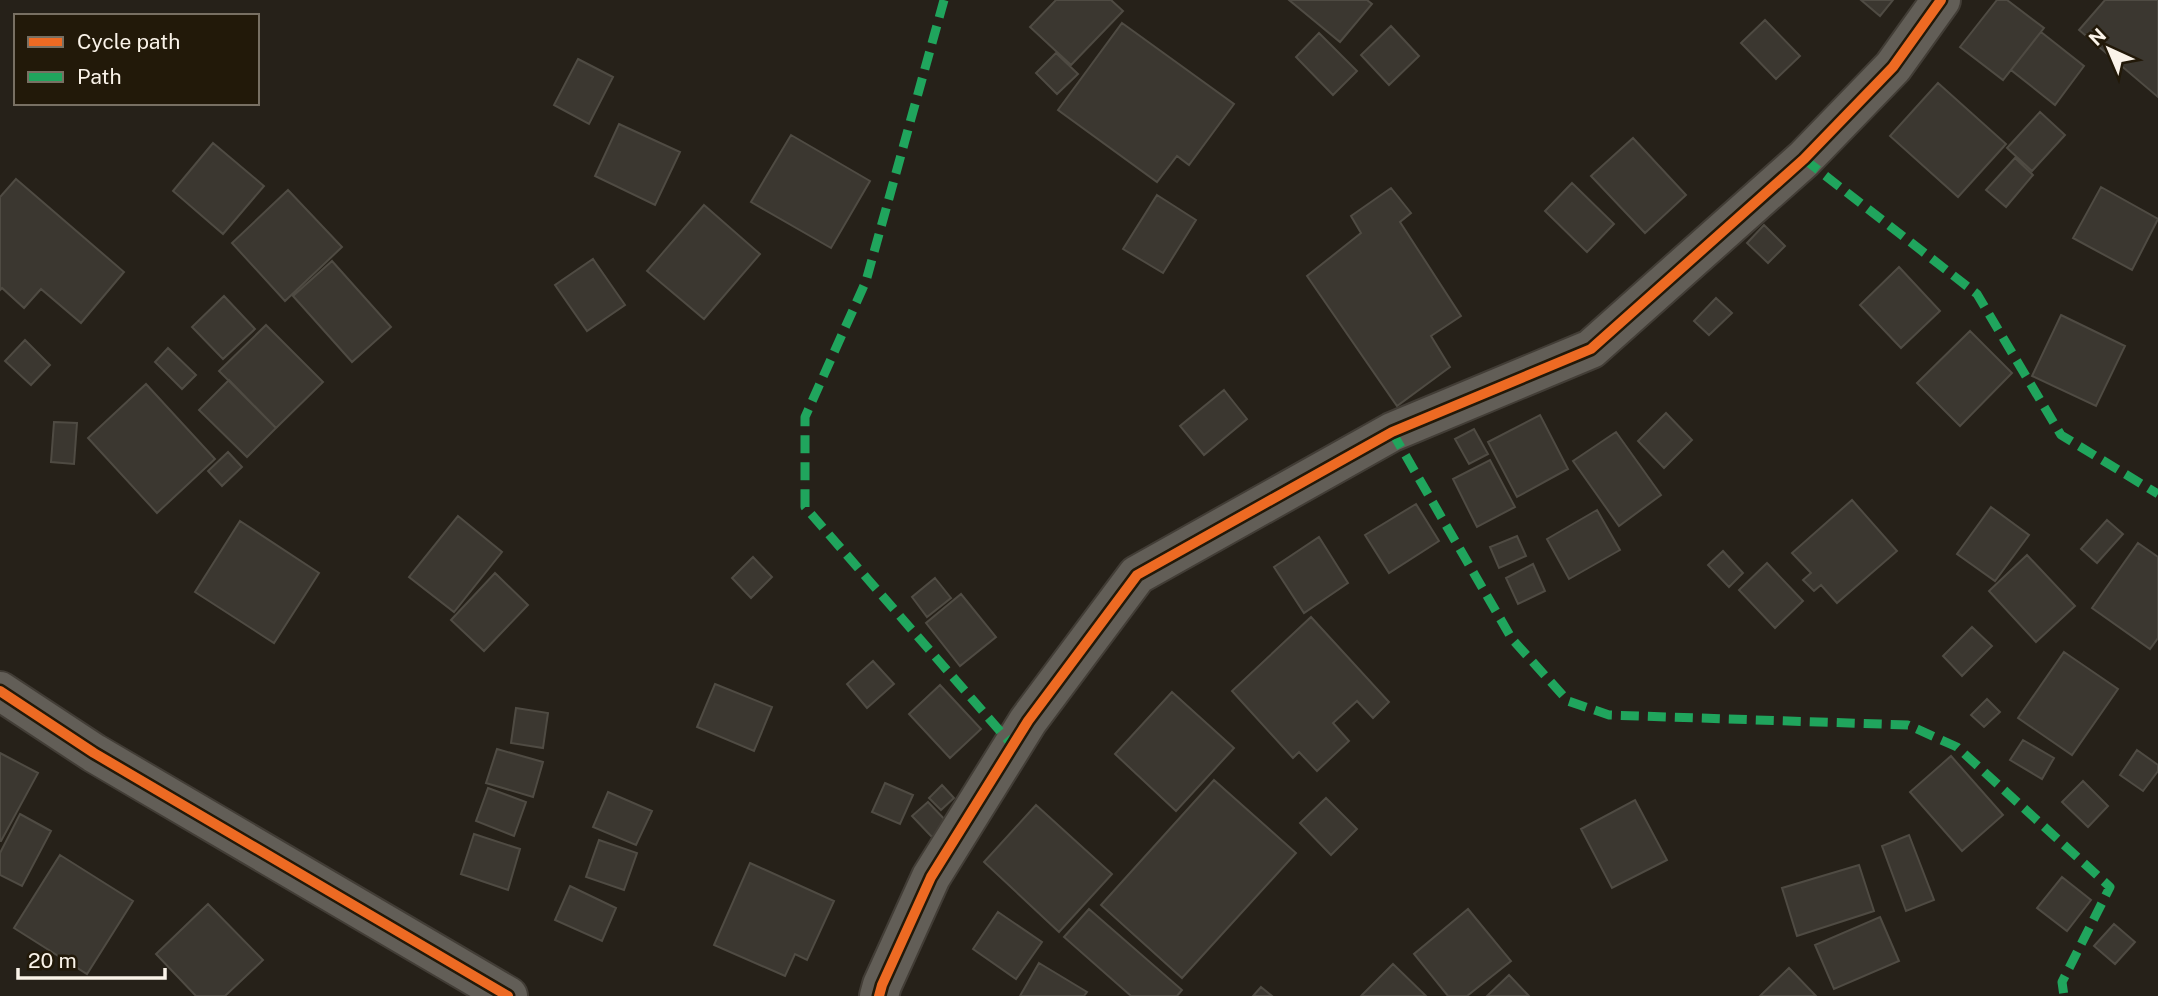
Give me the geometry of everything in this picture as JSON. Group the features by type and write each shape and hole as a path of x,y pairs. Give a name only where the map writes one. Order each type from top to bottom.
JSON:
{"street":[{"path":"879,996 930,877 1028,721 1138,575 1392,432 1591,349 1804,159 1893,67 1941,0"},
{"path":"0,691 94,753 508,996"}],"building":[{"path":"1056,0 1111,0 1123,11 1071,65 1030,27"},
{"path":"1289,0 1367,0 1372,4 1340,42"},
{"path":"1861,0 1893,0 1880,16"},
{"path":"1997,0 2007,0 2044,28 2003,80 1960,47"},
{"path":"2105,0 2158,0 2158,97 2079,30"},
{"path":"1765,20 1800,56 1776,79 1741,43"},
{"path":"1122,23 1234,104 1189,165 1177,156 1157,182 1058,110"},
{"path":"1391,26 1419,56 1389,85 1361,55"},
{"path":"2041,32 2084,66 2055,105 2011,70"},
{"path":"1319,33 1357,71 1333,95 1296,57"},
{"path":"1056,53 1078,74 1057,94 1036,73"},
{"path":"578,59 613,77 589,124 554,105"},
{"path":"1938,83 2006,144 1958,197 1890,136"},
{"path":"2040,112 2065,135 2032,171 2007,148"},
{"path":"619,124 680,152 655,205 595,176"},
{"path":"791,135 870,181 831,248 751,202"},
{"path":"1633,138 1686,195 1645,233 1591,176"},
{"path":"213,143 264,186 223,234 173,191"},
{"path":"2015,158 2033,175 2006,207 1986,190"},
{"path":"16,179 124,272 81,323 41,289 24,308 2,288 0,290 0,197"},
{"path":"1572,183 1614,224 1587,252 1545,211"},
{"path":"2101,187 2158,219 2132,270 2073,238"},
{"path":"1391,188 1411,213 1400,222 1461,316 1431,336 1450,367 1397,406 1307,276 1361,233 1351,216"},
{"path":"288,190 342,247 285,301 232,243"},
{"path":"1157,195 1196,220 1163,273 1123,249"},
{"path":"704,205 760,254 704,319 647,271"},
{"path":"1764,225 1785,246 1768,263 1747,243"},
{"path":"593,259 625,305 587,331 555,285"},
{"path":"332,261 391,327 352,362 293,296"},
{"path":"1899,267 1940,311 1901,348 1860,305"},
{"path":"224,296 255,329 223,359 192,327"},
{"path":"1716,298 1732,313 1709,335 1694,321"},
{"path":"2061,315 2125,346 2096,406 2032,376"},
{"path":"266,325 323,382 276,428 219,371"},
{"path":"1970,331 2012,373 1960,426 1917,383"},
{"path":"25,340 50,365 31,385 5,361"},
{"path":"168,348 196,375 182,389 155,362"},
{"path":"229,380 276,428 247,457 199,410"},
{"path":"146,384 215,459 157,513 88,438"},
{"path":"1224,390 1247,419 1204,455 1180,426"},
{"path":"1666,413 1692,440 1664,468 1638,441"},
{"path":"1540,415 1568,469 1517,497 1488,442"},
{"path":"54,422 77,423 74,464 51,462"},
{"path":"1474,429 1488,454 1469,464 1455,439"},
{"path":"1616,432 1661,495 1619,526 1573,461"},
{"path":"228,452 242,467 222,486 208,471"},
{"path":"1490,460 1515,507 1477,527 1453,479"},
{"path":"1852,500 1897,551 1837,603 1821,585 1814,591 1803,580 1811,573 1792,553"},
{"path":"1416,504 1439,541 1389,573 1365,535"},
{"path":"1991,507 2029,535 1995,581 1957,554"},
{"path":"1597,510 1620,550 1569,579 1547,539"},
{"path":"458,516 502,552 454,612 409,577"},
{"path":"2107,520 2123,534 2097,563 2081,549"},
{"path":"240,521 319,573 274,643 195,592"},
{"path":"1517,536 1526,556 1499,568 1490,547"},
{"path":"1319,537 1348,583 1304,613 1274,567"},
{"path":"2138,543 2158,557 2158,638 2150,649 2092,608"},
{"path":"1723,551 1743,573 1729,587 1708,565"},
{"path":"2027,555 2075,606 2036,642 1989,591"},
{"path":"753,557 772,577 751,598 732,578"},
{"path":"1767,563 1803,601 1775,628 1739,590"},
{"path":"1533,564 1545,591 1518,604 1506,578"},
{"path":"495,573 528,605 484,651 451,620"},
{"path":"935,578 951,598 927,617 912,597"},
{"path":"961,594 996,637 960,666 926,623"},
{"path":"1311,617 1389,702 1373,718 1357,701 1333,723 1349,741 1317,771 1299,752 1293,758 1232,691"},
{"path":"1972,627 1992,646 1962,676 1943,656"},
{"path":"2064,652 2118,689 2072,755 2018,718"},
{"path":"873,661 894,684 867,708 847,684"},
{"path":"715,684 772,707 754,751 697,727"},
{"path":"940,685 981,729 950,758 909,714"},
{"path":"1172,692 1234,748 1176,811 1115,754"},
{"path":"1987,699 2000,712 1984,727 1971,715"},
{"path":"516,708 548,713 543,748 511,743"},
{"path":"2023,740 2054,758 2042,779 2010,760"},
{"path":"497,749 543,762 533,797 486,783"},
{"path":"2137,750 2158,765 2158,771 2143,791 2120,775"},
{"path":"0,753 38,773 1,841 0,841"},
{"path":"1951,756 2003,815 1962,851 1910,792"},
{"path":"1214,780 1296,853 1182,978 1101,905"},
{"path":"2083,781 2108,806 2088,827 2062,802"},
{"path":"885,783 913,795 900,824 872,812"},
{"path":"942,785 954,798 941,810 929,798"},
{"path":"488,788 526,802 514,836 476,821"},
{"path":"608,792 652,811 636,845 593,827"},
{"path":"1326,798 1357,829 1331,855 1300,823"},
{"path":"1635,800 1667,860 1612,888 1581,829"},
{"path":"928,802 948,823 932,837 912,816"},
{"path":"1036,805 1112,874 1059,932 984,862"},
{"path":"20,814 51,831 22,886 0,875 0,853"},
{"path":"474,834 520,849 508,890 461,874"},
{"path":"1909,835 1934,900 1906,911 1882,846"},
{"path":"599,840 637,853 624,890 586,877"},
{"path":"60,855 133,901 87,974 14,928"},
{"path":"750,863 834,901 807,960 795,954 785,976 714,945"},
{"path":"1859,865 1874,911 1797,936 1782,888"},
{"path":"2062,877 2091,900 2067,931 2037,908"},
{"path":"570,886 616,908 602,941 555,920"},
{"path":"208,904 263,960 225,996 196,996 156,954"},
{"path":"1089,909 1182,990 1177,996 1131,996 1064,937"},
{"path":"1468,909 1511,961 1467,996 1448,996 1414,954"},
{"path":"998,912 1042,942 1016,979 973,949"},
{"path":"1880,917 1899,961 1834,989 1815,945"},
{"path":"2114,924 2135,942 2115,964 2094,946"},
{"path":"1039,963 1087,992 1084,996 1020,996"},
{"path":"1393,964 1426,996 1361,996"},
{"path":"1789,968 1816,996 1760,996"},
{"path":"1509,975 1529,996 1487,996"},
{"path":"1261,987 1272,996 1253,996"}],"marked path":[{"path":"944,0 866,281 805,417 805,507 1013,746"},
{"path":"1804,159 1977,294 2061,435 2158,494"},
{"path":"1392,432 1512,639 1568,701 1609,715 1908,725 1957,747 2110,887 2062,982 2064,996"}],"cycle path":[{"path":"879,996 931,877 1028,721 1137,575 1392,432 1591,349 1804,159 1893,67 1941,0"},
{"path":"0,691 94,753 508,996"}]}
